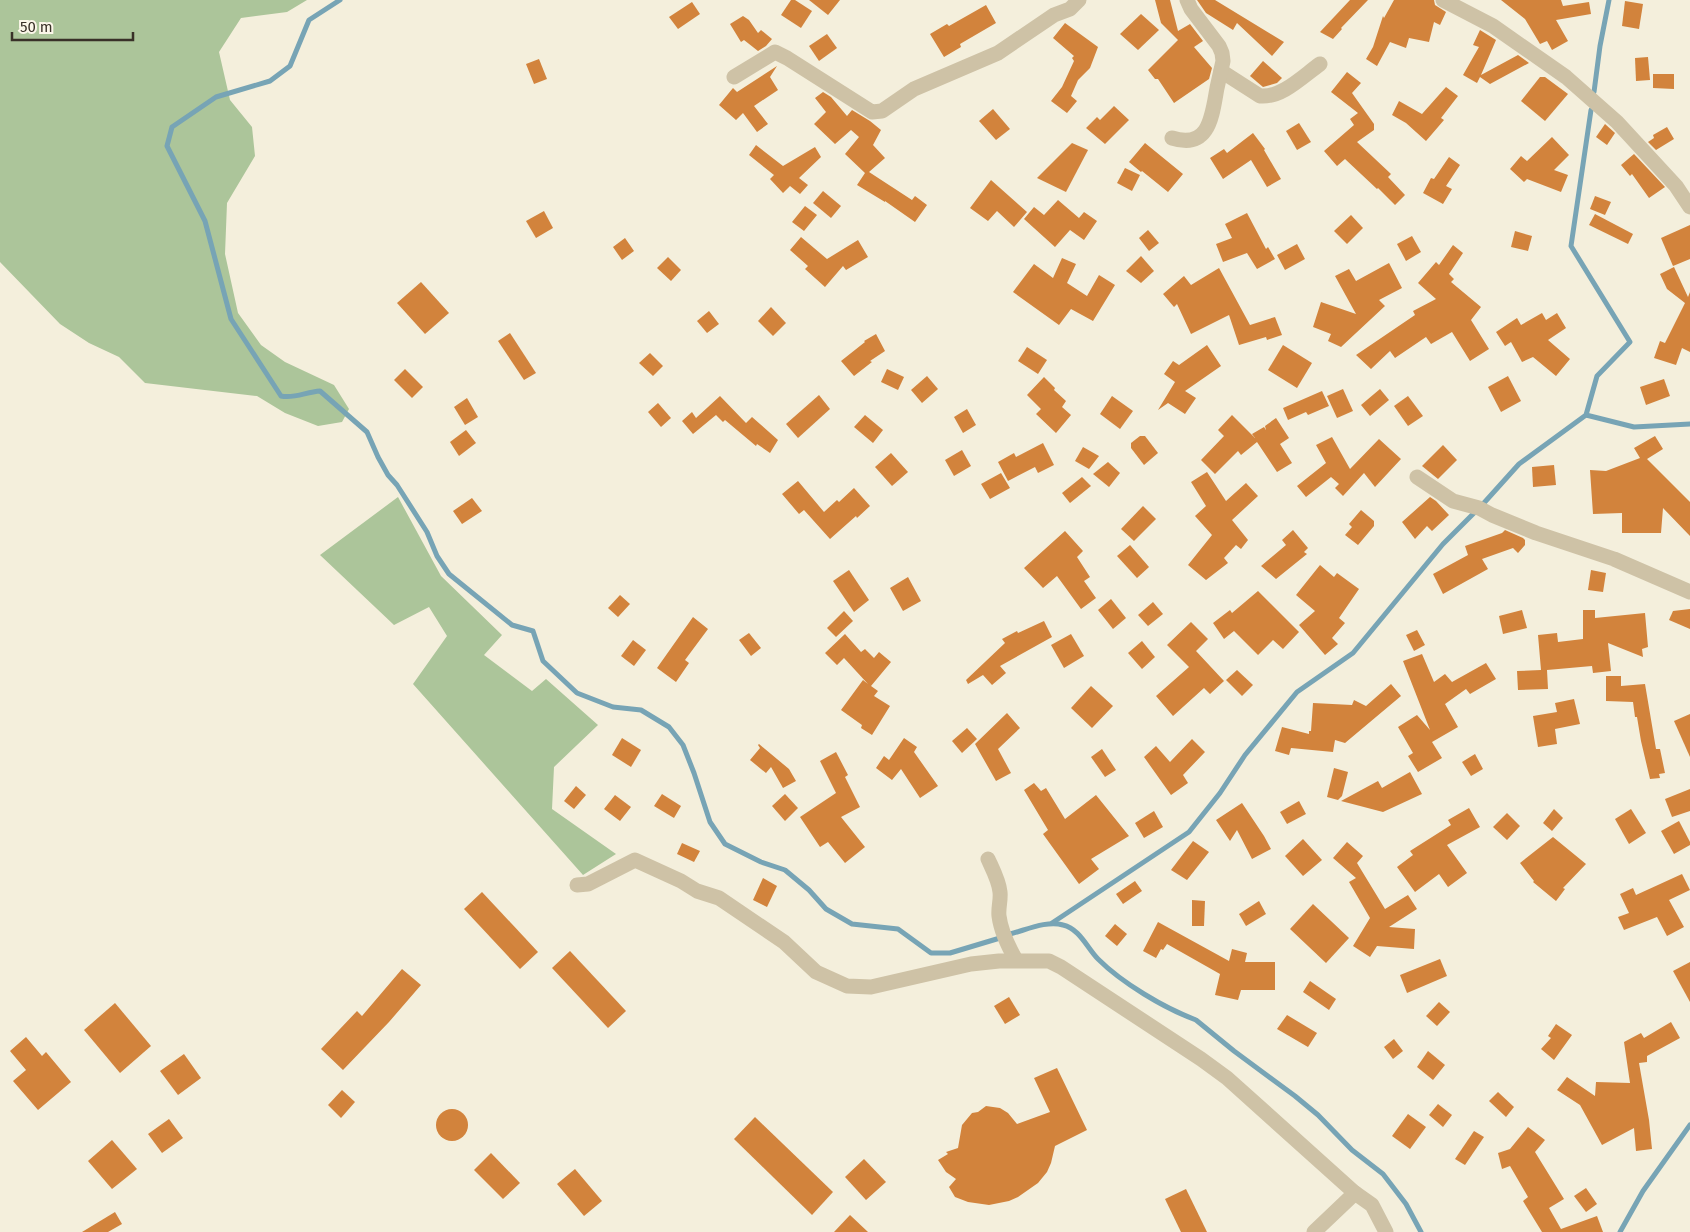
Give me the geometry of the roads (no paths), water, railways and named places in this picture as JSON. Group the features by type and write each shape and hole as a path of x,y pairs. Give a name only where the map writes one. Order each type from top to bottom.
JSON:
{"street":[{"path":"734,77 775,52 872,112 882,111 914,89 998,53 1054,15 1070,9 1079,0"},
{"path":"1172,138 1184,142 1198,137 1209,125 1221,70 1222,53 1219,46 1190,9 1187,0"},
{"path":"1444,0 1493,26 1566,77 1617,122 1676,186 1690,207"},
{"path":"1221,70 1260,96 1266,96 1278,93 1320,64"},
{"path":"1417,477 1453,501 1479,508 1492,516 1536,533 1614,559 1690,592"},
{"path":"988,859 996,875 1000,892 999,914 1001,926 1005,940 1016,960"},
{"path":"577,885 588,884 635,860 698,891 719,898 784,942 816,972 847,986 871,987 971,964 1016,960 1049,961 1202,1059 1227,1078 1355,1193 1372,1205 1386,1232"},
{"path":"1314,1232 1355,1193"}],"waterway":[{"path":"340,0 309,20 290,66 270,81 216,97 172,127 167,146 205,221 231,319 281,396 291,397 320,391 367,432 388,475 397,485 427,532 437,556 449,574 512,625 533,631 543,661 577,693 613,707 641,710 669,727 683,745 710,822 725,844 761,862 785,870 809,890 826,909 852,924 898,929 931,953 950,953 1000,938"},
{"path":"1594,92 1609,0"},
{"path":"1483,504 1519,464 1586,415 1597,376 1630,342 1571,246 1591,110"},
{"path":"1586,415 1634,427 1690,424"},
{"path":"1052,923 1189,832 1220,793 1245,755 1297,692 1353,653 1443,544 1475,512"},
{"path":"1010,934 1050,924 1063,925 1074,930 1094,955 1119,977 1157,1002 1196,1020 1318,1115 1352,1150 1383,1174 1406,1204 1421,1232"},
{"path":"1620,1232 1643,1191 1690,1125"}]}
